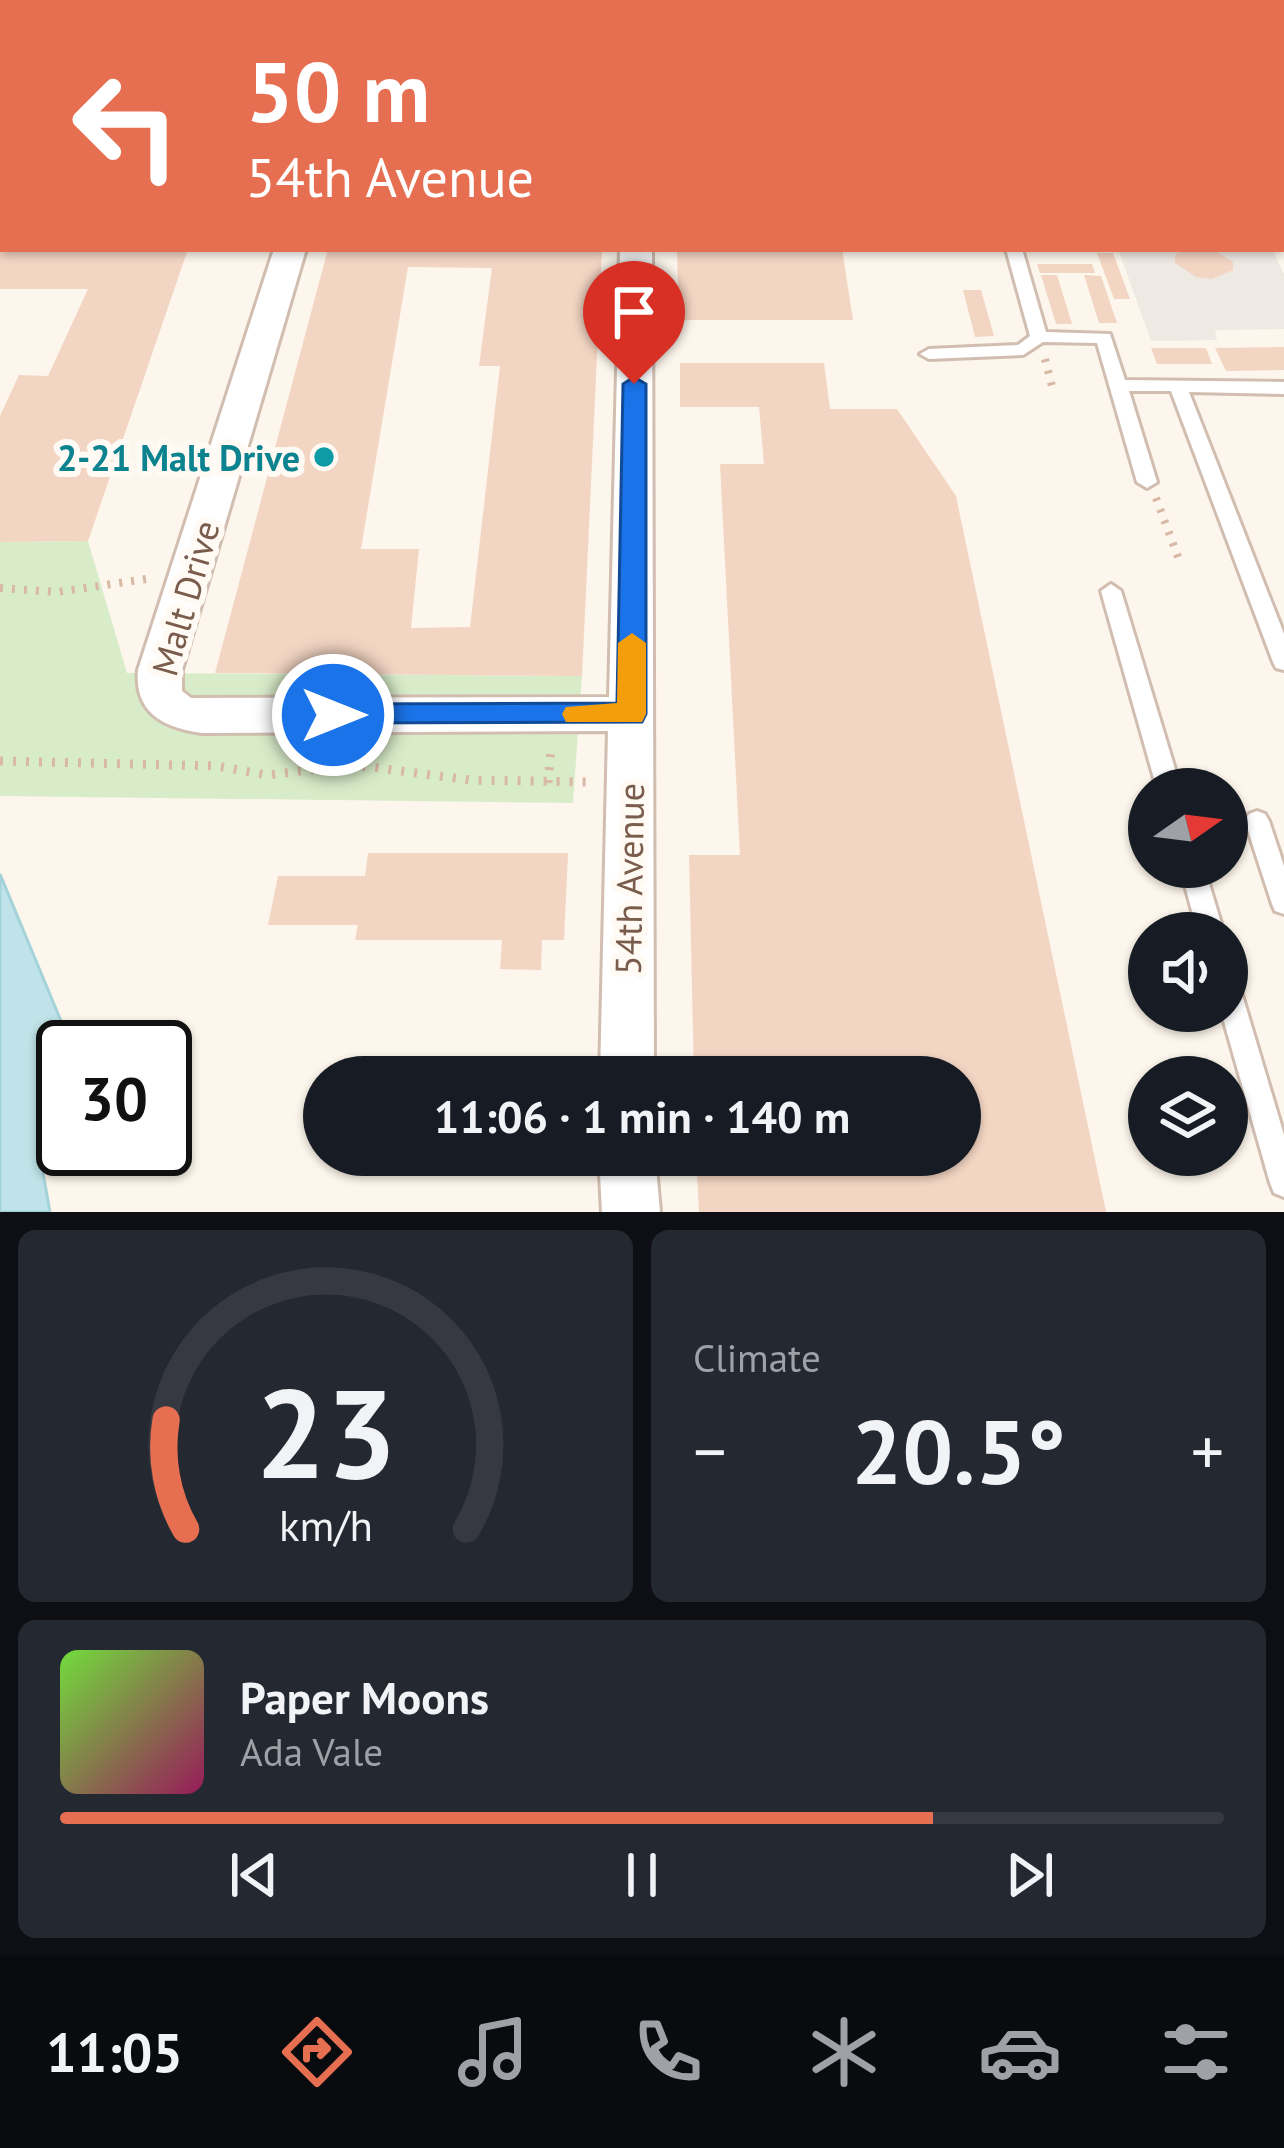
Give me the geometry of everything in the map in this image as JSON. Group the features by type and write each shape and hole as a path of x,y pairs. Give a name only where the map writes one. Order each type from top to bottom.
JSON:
{"street":[{"name":"Malt Drive","path":"289,252 160,670 158,691 166,705 179,713 202,716 631,714"},
{"name":"54th Avenue","path":"627,1056 636,252"},
{"path":"628,1176 631,1212"}],"lane":[{"path":"1015,252 1039,337"},
{"path":"928,354 1023,350 1039,337 1104,338 1148,482"},
{"path":"1119,385 1284,388"},
{"path":"1178,386 1284,662"},
{"path":"1111,591 1163,768"},
{"path":"1257,821 1284,904"},
{"path":"1240,1032 1284,1183"}],"path":[{"path":"1148,482 1180,565"},
{"path":"0,588 83,590 155,578"},
{"path":"548,783 551,744"},
{"path":"355,765 357,745"},
{"path":"0,760 148,768 208,765 267,775 355,765 470,780 591,782"}],"shaded area":[{"path":"1119,252 1273,252 1284,274 1284,329 1215,330 1217,340 1151,341"}],"green space":[{"path":"88,541 127,673 582,676 573,803 0,796 0,542"}],"water":[{"path":"0,874 61,1020 36,1020 36,1176 44,1176 50,1212 0,1212"}],"building":[{"path":"0,252 187,252 88,541 0,542 0,416 19,375 48,376 88,289 0,289"},
{"name":"2-21 Malt Drive","path":"327,252 602,252 582,676 215,673","holes":["408,267 492,268 479,366 500,366 470,627 411,628 419,549 361,549"]},
{"path":"677,252 842,252 853,320 679,320"},
{"path":"1218,252 1233,262 1233,270 1212,279 1196,277 1175,263 1175,255"},
{"path":"1097,253 1113,253 1130,299 1114,299"},
{"path":"1037,264 1092,264 1095,273 1040,273"},
{"path":"1041,275 1057,275 1072,324 1056,324"},
{"path":"1084,275 1101,276 1117,323 1099,323"},
{"path":"963,290 981,290 994,336 975,337"},
{"path":"1284,347 1284,370 1226,371 1215,348"},
{"path":"1151,348 1206,348 1212,364 1157,364"},
{"path":"680,363 824,363 830,409 897,409 956,496 1106,1212 699,1212 697,1176 981,1176 981,1056 694,1056 689,855 740,855 720,464 764,464 759,407 680,407"},
{"path":"368,853 568,853 564,940 542,940 541,970 500,969 502,940 355,940 358,925 268,925 278,876 365,876"}],"slow traffic":[{"path":"576,714 631,714 632,643"}],"place":[{"name":"2-21 Malt Drive","path":"324,457"}],"route":[{"path":"333,715 631,714 634,384"}]}
